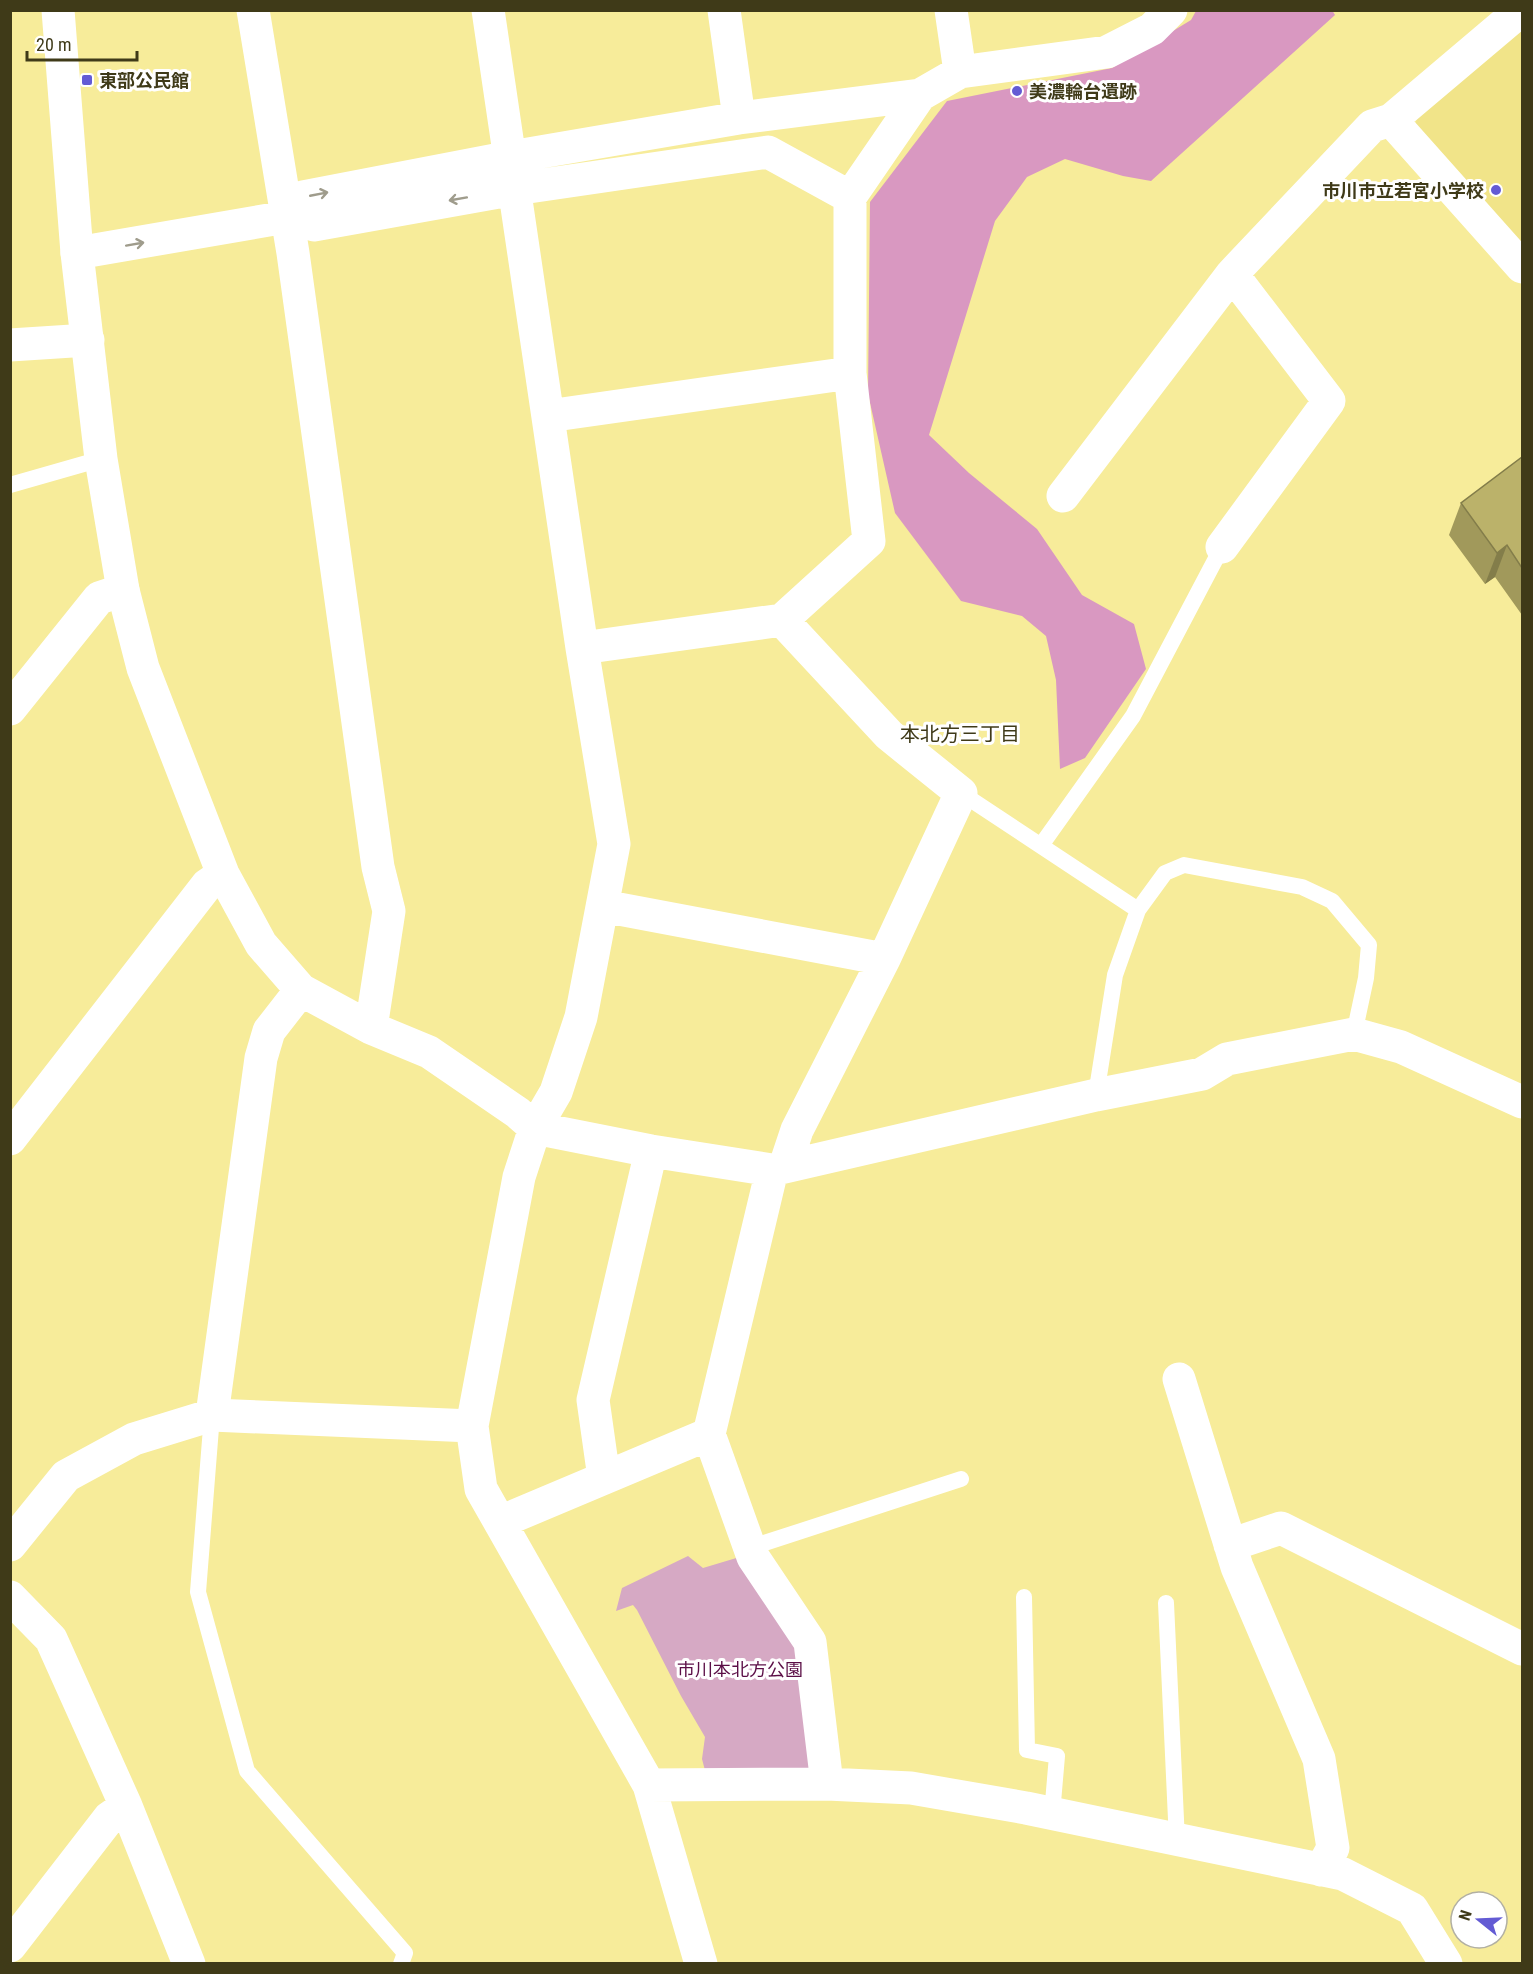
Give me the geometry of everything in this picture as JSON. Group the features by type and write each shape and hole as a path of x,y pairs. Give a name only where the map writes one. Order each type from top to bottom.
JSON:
{"street":[{"path":"58,10 78,253 101,459 123,590 143,668 223,874 261,944 301,990 371,1028 429,1052 518,1113 535,1128 651,1151 779,1168 1096,1095 1202,1074 1227,1059 1354,1034 1401,1047 1522,1102"},
{"path":"253,10 286,217 378,867 389,911 371,1028"},
{"path":"488,10 582,648 614,844 581,1017 556,1092 535,1128 519,1177 472,1426 481,1489 649,1785 701,1964"},
{"path":"724,10 739,118"},
{"path":"951,10 960,72"},
{"path":"286,217 303,197 511,157 739,118 920,95 960,72 1107,52 1152,29 1171,10"},
{"path":"1064,496 1232,274 1372,126 1391,120 1521,10"},
{"path":"582,648 782,620 869,540 850,373 850,197 920,95"},
{"path":"1391,120 1522,267"},
{"path":"78,253 286,217 314,225 515,189 768,152 850,197"},
{"path":"1222,547 1329,400 1232,274"},
{"path":"10,345 88,340"},
{"path":"548,416 850,373"},
{"path":"10,709 99,598 123,590"},
{"path":"782,620 889,735 961,793 884,959 779,1168 709,1434 748,1548 810,1642 827,1784"},
{"path":"10,1140 207,885 223,874"},
{"path":"603,906 884,959"},
{"path":"212,1415 261,1058 269,1031 301,990"},
{"path":"604,1478 593,1400 651,1151"},
{"path":"1179,1379 1237,1567 1319,1759 1333,1848 1321,1870"},
{"path":"10,1545 66,1476 134,1439 212,1415 472,1426"},
{"path":"500,1522 709,1434"},
{"path":"1230,1545 1281,1528 1522,1649"},
{"path":"10,1597 51,1639 126,1806 189,1964"},
{"path":"649,1785 827,1784 911,1788 1053,1814 1343,1874 1412,1909 1446,1964"},
{"path":"10,1946 109,1818 126,1806"}],"lane":[{"path":"10,485 101,459"},
{"path":"1042,844 1133,716 1222,547"},
{"path":"961,793 1042,844 1138,910"},
{"path":"1096,1095 1115,975 1138,910 1165,873 1184,865 1302,887 1332,902 1369,945 1366,978 1354,1034"},
{"path":"212,1415 198,1592 247,1771 405,1953 401,1964"},
{"path":"748,1548 961,1479"},
{"path":"1024,1597 1027,1750 1057,1756 1053,1814"},
{"path":"1166,1603 1177,1841"}],"shaded area":[{"path":"1332,10 1335,15 1151,181 1123,176 1065,159 1027,177 995,221 929,435 969,473 1037,529 1082,595 1134,624 1146,669 1085,758 1060,769 1056,680 1046,636 1022,616 961,601 895,513 868,394 870,202 947,101 1112,68 1191,20 1196,11"},
{"name":"市川市立若宮小学校","path":"1522,25 1522,250 1415,131 1417,115"}],"green space":[{"name":"市川本北方公園","path":"688,1556 703,1568 743,1556 803,1646 819,1775 707,1778 702,1759 705,1737 681,1696 637,1610 633,1605 616,1611 622,1588"}],"building":[{"path":"1522,457 1522,568 1507,545 1497,553 1461,503"}],"place":[{"name":"東部公民館","path":"87,80"},
{"name":"美濃輪台遺跡","path":"1017,91"},
{"name":"市川市立若宮小学校","path":"1496,190"}],"district":[{"name":"本北方三丁目","path":"960,734"}]}
